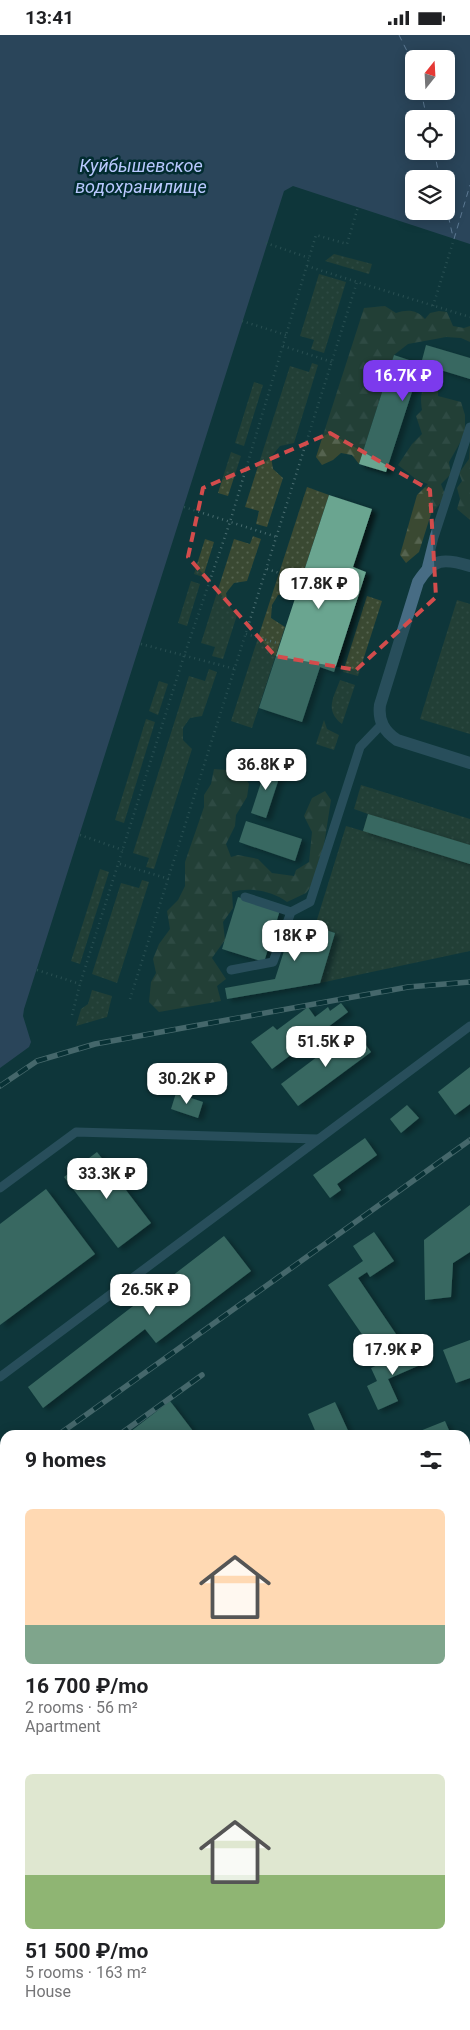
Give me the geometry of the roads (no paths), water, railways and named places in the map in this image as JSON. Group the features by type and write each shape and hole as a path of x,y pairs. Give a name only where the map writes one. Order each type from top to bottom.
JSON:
{"street":[{"path":"470,566 451,560 438,561 426,569 418,583 380,705 379,714 382,724 388,733 397,739 470,763"}],"lane":[{"path":"426,569 434,537 470,427"},
{"path":"230,970 273,963 291,912 310,902 360,747 382,724"},
{"path":"245,897 291,912"},
{"path":"0,1377 470,1026"},
{"path":"0,1188 76,1132 318,1139"}],"water":[{"name":"Куйбышевское водохранилище","path":"0,35 470,35 470,244 293,186 284,191 24,1009 23,1016 31,1042 29,1047 0,1068"}],"railway":[{"path":"0,1086 37,1061 95,1044 408,987 470,982"},
{"path":"65,1430 470,1140"},
{"path":"126,1430 202,1375"}]}
